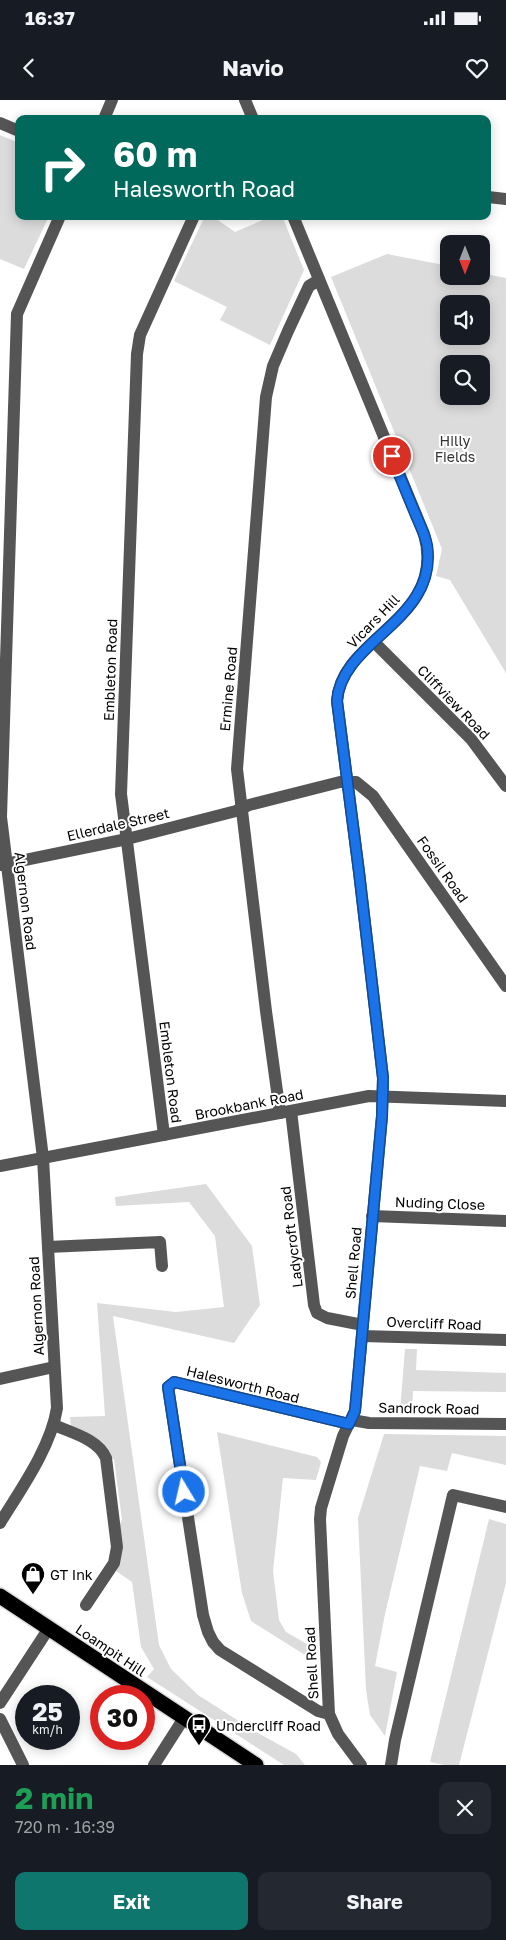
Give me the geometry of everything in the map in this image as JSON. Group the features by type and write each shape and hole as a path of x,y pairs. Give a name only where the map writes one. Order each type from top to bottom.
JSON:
{"highway":[{"name":"Loampit Hill","path":"0,1596 256,1765"}],"street":[{"path":"106,115 112,100"},
{"path":"0,123 15,130"},
{"path":"491,198 506,199"},
{"name":"Algernon Road","path":"0,1523 22,1488 54,1425 57,1408 43,1158 3,865 1,817 17,314 58,220"},
{"name":"Embleton Road","path":"164,1135 121,794 136,354 140,335 192,220"},
{"name":"Vicars Hill","path":"295,220 427,544 427,564 417,596 406,610 350,666 342,677 337,701 348,781"},
{"name":"Ermine Road","path":"286,1112 266,1011 242,808 238,758 266,397 273,366 288,331 309,286 319,280"},
{"name":"Cliffview Road","path":"374,642 467,734 506,786"},
{"path":"242,808 258,802 348,781"},
{"name":"Fossil Road","path":"348,781 356,782 373,796 506,986"},
{"name":"Shell Road","path":"328,1714 320,1519 321,1508 343,1436 350,1422 357,1395 383,1097 383,1078 348,781"},
{"name":"Ellerdale Street","path":"3,865 127,839 242,808"},
{"name":"Brookbank Road","path":"0,1166 369,1096 506,1101"},
{"name":"Ladycroft Road","path":"286,1112 314,1305 317,1313 362,1330"},
{"name":"Nuding Close","path":"372,1216 506,1221"},
{"path":"48,1247 160,1242 162,1266"},
{"name":"Overcliff Road","path":"362,1330 506,1340"},
{"path":"0,1379 54,1367"},
{"name":"Halesworth Road","path":"328,1714 318,1711 220,1650 208,1632 198,1585 168,1387 174,1382 350,1422"},
{"name":"Sandrock Road","path":"350,1422 506,1424"},
{"path":"54,1425 95,1444 102,1450 106,1458 117,1547 114,1564 86,1605"},
{"path":"391,1765 395,1740 453,1495 506,1507"},
{"path":"0,1703 49,1628"},
{"path":"328,1714 338,1734 361,1765"},
{"path":"154,1765 184,1718"},
{"path":"0,1719 23,1765"}],"green space":[{"path":"0,135 15,141 15,220 47,220 24,269 0,259"},
{"path":"203,220 218,220 235,232 263,220 284,220 304,270 270,345 220,320 227,307 174,281"},
{"name":"Hilly Fields","path":"387,254 440,264 440,285 490,285 490,275 506,278 506,673 450,580 436,576 442,549 331,277"},
{"path":"206,1184 252,1246 260,1305 234,1343 113,1316 159,1645 171,1669 198,1695 256,1732 296,1754 305,1765 284,1765 147,1677 154,1669 141,1647 132,1582 116,1571 119,1526 122,1520 114,1459 110,1459 108,1452 95,1438 71,1427 70,1417 105,1416 97,1303 176,1312 224,1307 215,1236 189,1202 116,1206 115,1197"},
{"path":"405,1349 417,1349 416,1370 506,1373 506,1392 413,1391 412,1411 400,1411"},
{"path":"217,1432 317,1457 321,1462 316,1480 283,1478 273,1571 279,1620 286,1632 312,1647 313,1660 251,1621 242,1593"},
{"path":"384,1434 506,1436 506,1465 452,1453 447,1471 420,1466 385,1614 375,1666 397,1672 385,1736 370,1715 366,1690 358,1518"},
{"path":"489,1519 506,1524 506,1583 459,1765 444,1765 430,1762"}],"place":[{"name":"GT Ink","path":"33,1595"},
{"name":"Undercliff Road","path":"199,1746"}],"route":[{"path":"184,1492 168,1387 174,1382 349,1424 355,1411 382,1116 383,1078 337,701 342,677 350,666 406,610 417,596 427,564 427,544 424,534 392,456"}]}
